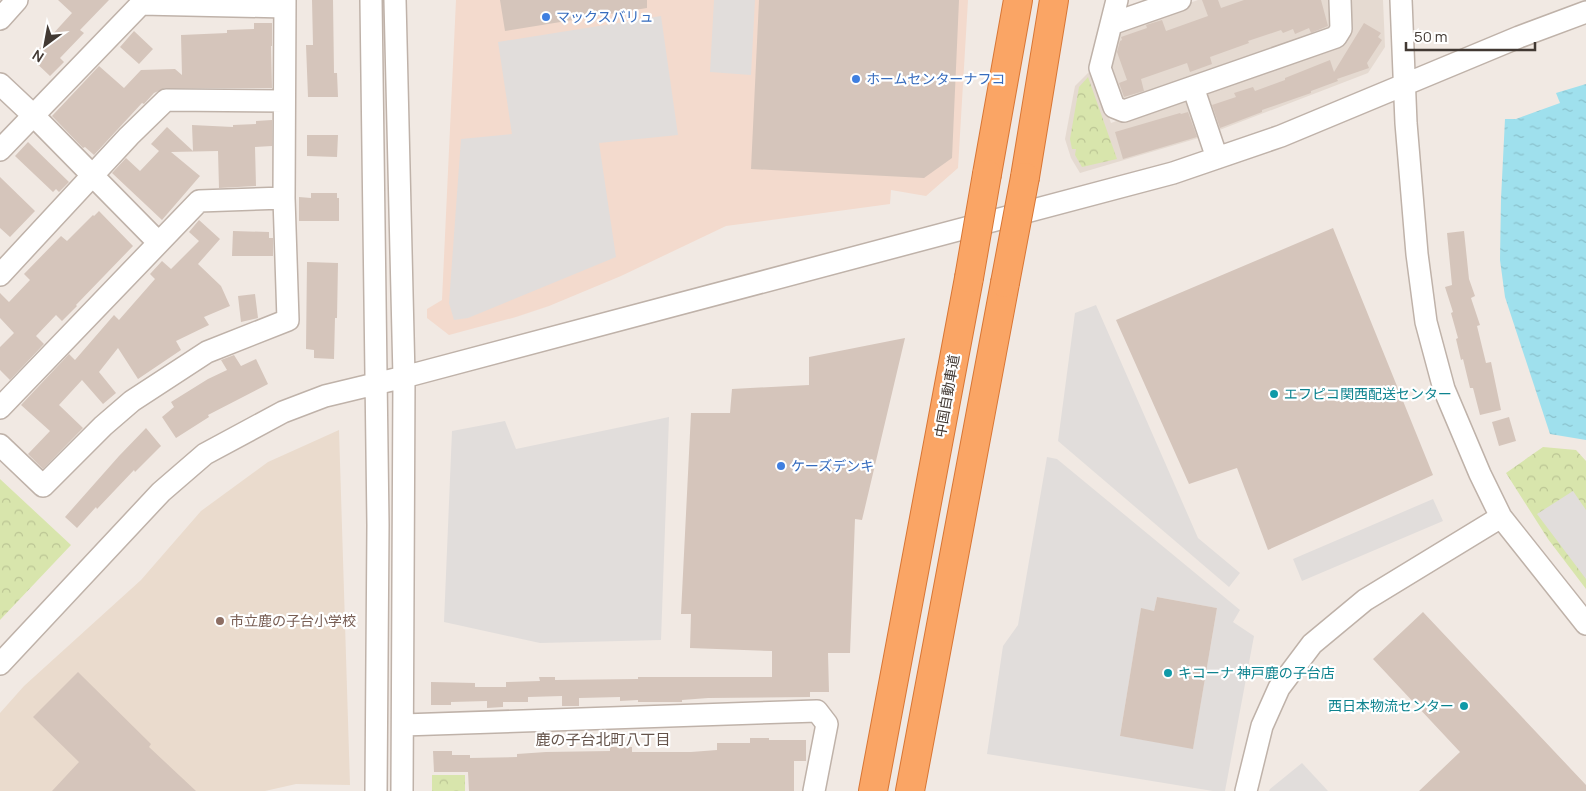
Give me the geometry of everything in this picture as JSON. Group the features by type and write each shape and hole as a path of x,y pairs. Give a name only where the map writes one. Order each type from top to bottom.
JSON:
{"highway":[{"name":"中国自動車道","path":"873,791 969,278 1018,0"},
{"path":"910,791 1025,177 1054,0"}],"street":[{"path":"0,19 17,0"},
{"path":"371,0 378,534 376,791"},
{"path":"395,0 404,377 402,791"},
{"path":"1117,0 1100,68 1114,107 1124,111 1336,37 1341,29 1340,0"},
{"path":"1111,24 1180,0"},
{"path":"1401,0 1406,123 1413,215 1426,322 1444,389 1480,474 1501,517 1586,624"},
{"path":"0,150 141,4 285,3 284,198 288,320 207,352 132,401 103,426 43,486 0,445"},
{"path":"1,660 161,492 205,454 283,412 324,396 404,377 1173,173 1281,136 1519,37 1586,12"},
{"path":"0,84 158,242"},
{"path":"1193,87 1217,158"},
{"path":"0,275 166,100 284,101"},
{"path":"0,408 199,201 284,198"},
{"path":"1246,791 1262,726 1279,688 1312,644 1365,600 1501,517"},
{"path":"403,725 817,712 826,724 814,791"}],"shaded area":[{"path":"456,0 968,0 958,168 926,196 891,190 890,204 726,226 621,276 549,306 449,335 427,318 427,309 442,300"},
{"path":"714,0 755,0 751,75 710,72"},
{"path":"1198,0 1335,0 1329,34 1127,104 1117,98 1106,68 1121,27"},
{"path":"1346,0 1383,0 1385,47 1368,73 1217,131 1204,99 1208,88 1348,38"},
{"path":"661,16 678,135 599,143 616,257 468,318 454,320 449,303 461,139 512,134 498,42"},
{"path":"1091,70 1111,123 1181,98 1191,103 1202,137 1080,173 1071,158 1065,139 1075,86"},
{"path":"1096,305 1198,538 1240,573 1229,587 1058,441 1075,313"},
{"path":"669,417 661,640 540,643 444,622 452,431 505,421 516,449"},
{"name":"市立鹿の子台小学校","path":"339,430 350,785 296,784 265,791 0,791 0,713 24,686 141,580 201,511 268,462"},
{"path":"1047,457 1057,459 1240,610 1233,622 1254,636 1225,791 1213,791 987,754 1003,646 1018,625","holes":["1157,597 1217,608 1193,748 1120,736 1141,609 1154,611"]},
{"path":"1573,491 1586,510 1586,579 1537,514"},
{"path":"1433,499 1443,521 1302,581 1293,559"},
{"path":"1302,763 1328,791 1269,791 1270,789"}],"green space":[{"path":"1088,77 1117,159 1082,167 1075,155 1076,149 1072,149 1070,139 1079,87"},
{"path":"1543,447 1576,450 1586,461 1586,589 1548,539 1506,473"},
{"path":"0,479 71,545 0,620"},
{"path":"432,775 465,775 465,791 432,791"}],"water":[{"path":"1586,84 1586,440 1550,434 1505,297 1500,260 1505,119 1516,119 1560,103 1556,93"}],"building":[{"path":"58,0 109,0 80,30 84,33 60,58 64,62 50,76 31,58 72,13"},
{"path":"312,0 333,0 334,73 337,73 338,97 308,97 306,45 313,45"},
{"name":"マックスバリュ","path":"500,0 647,0 647,8 505,31"},
{"name":"ホームセンターナフコ","path":"759,0 959,0 952,158 924,178 751,169"},
{"path":"1202,0 1218,0 1221,8 1244,0 1321,0 1328,26 1311,33 1309,28 1295,34 1293,29 1283,33 1281,30 1248,41 1249,43 1210,57 1212,64 1190,72 1187,63 1141,79 1144,91 1124,97 1119,83 1127,80 1117,52 1122,40 1121,37 1147,28 1146,25 1162,20 1166,31 1208,16"},
{"path":"254,23 272,23 272,88 165,88 154,93 144,104 142,103 94,155 85,147 83,148 52,116 99,66 124,88 141,70 175,69 182,75 181,35 227,33 227,30 254,29"},
{"path":"1364,23 1381,33 1378,37 1382,40 1367,63 1369,68 1337,79 1338,81 1311,91 1311,93 1262,110 1262,112 1220,128 1212,105 1236,97 1234,93 1253,87 1255,91 1330,60 1334,72"},
{"path":"134,31 153,49 139,64 120,47"},
{"path":"1188,112 1197,137 1123,159 1115,132"},
{"path":"272,120 272,146 255,147 256,186 219,188 218,151 171,152 200,176 162,220 112,173 126,158 140,171 159,151 151,144 167,127 193,151 192,125 233,127 233,125 256,124 256,121"},
{"path":"307,135 338,135 337,157 307,156"},
{"path":"28,142 69,182 59,192 56,189 53,192 15,156"},
{"path":"0,177 35,211 10,237 0,228"},
{"path":"311,193 337,193 337,198 339,198 339,221 299,221 299,197 311,198"},
{"path":"99,211 133,246 62,321 56,315 36,336 44,344 10,380 0,370 0,347 14,333 0,318 0,293 9,302 30,280 24,274 61,236 67,241"},
{"path":"199,220 220,239 198,264 221,286 230,306 204,317 209,325 176,341 181,350 138,379 118,348 99,372 116,393 103,404 82,380 59,405 83,428 43,469 28,454 50,431 21,405 69,354 75,360 114,315 119,320 155,279 150,274 162,261 171,269 199,241 189,232"},
{"name":"エフピコ関西配送センター","path":"1333,228 1433,475 1268,550 1237,468 1189,484 1116,320"},
{"path":"233,231 269,232 269,238 273,238 273,256 232,256"},
{"path":"1464,231 1469,279 1475,296 1471,298 1480,325 1477,326 1486,363 1491,362 1501,410 1480,415 1473,388 1470,388 1463,359 1461,360 1456,339 1458,338 1451,313 1453,312 1445,287 1452,285 1447,233"},
{"path":"307,262 338,263 334,359 314,358 314,350 306,349"},
{"path":"255,294 258,318 241,322 238,296"},
{"name":"ケーズデンキ","path":"905,338 862,520 855,519 850,653 828,653 829,692 810,692 810,697 708,698 682,700 682,702 620,701 620,697 579,698 579,706 562,706 562,696 528,697 528,702 503,702 503,707 487,708 487,701 451,702 451,705 431,705 431,682 475,683 475,687 506,687 506,682 540,681 539,677 555,677 555,680 638,679 638,677 772,677 772,651 690,648 691,614 681,614 691,413 730,413 732,389 809,385 809,357"},
{"path":"234,355 241,366 256,359 268,384 208,415 209,417 176,438 162,417 174,407 171,402 208,379 227,370 221,360"},
{"path":"1509,417 1516,441 1499,446 1492,422"},
{"path":"146,428 161,446 135,472 134,470 97,509 96,507 77,528 65,517"},
{"name":"キコーナ 神戸鹿の子台店","path":"1157,597 1217,608 1193,749 1120,736 1141,608 1154,611"},
{"name":"西日本物流センター","path":"1423,612 1586,785 1586,791 1419,791 1460,752 1373,659"},
{"path":"78,672 151,744 149,747 196,791 52,791 79,762 33,717"},
{"path":"750,738 806,740 806,761 794,761 794,791 469,791 468,772 434,772 433,751 452,751 452,755 470,755 470,758 517,757 517,754 546,752 610,751 610,747 632,747 632,752 691,752 717,750 717,743 750,743"}],"place":[{"name":"マックスバリュ","path":"546,17"},
{"name":"ホームセンターナフコ","path":"856,79"},
{"name":"エフピコ関西配送センター","path":"1274,394"},
{"name":"ケーズデンキ","path":"781,466"},
{"name":"市立鹿の子台小学校","path":"220,621"},
{"name":"キコーナ 神戸鹿の子台店","path":"1168,673"},
{"name":"西日本物流センター","path":"1464,706"}],"district":[{"name":"鹿の子台北町八丁目","path":"603,740"}]}
